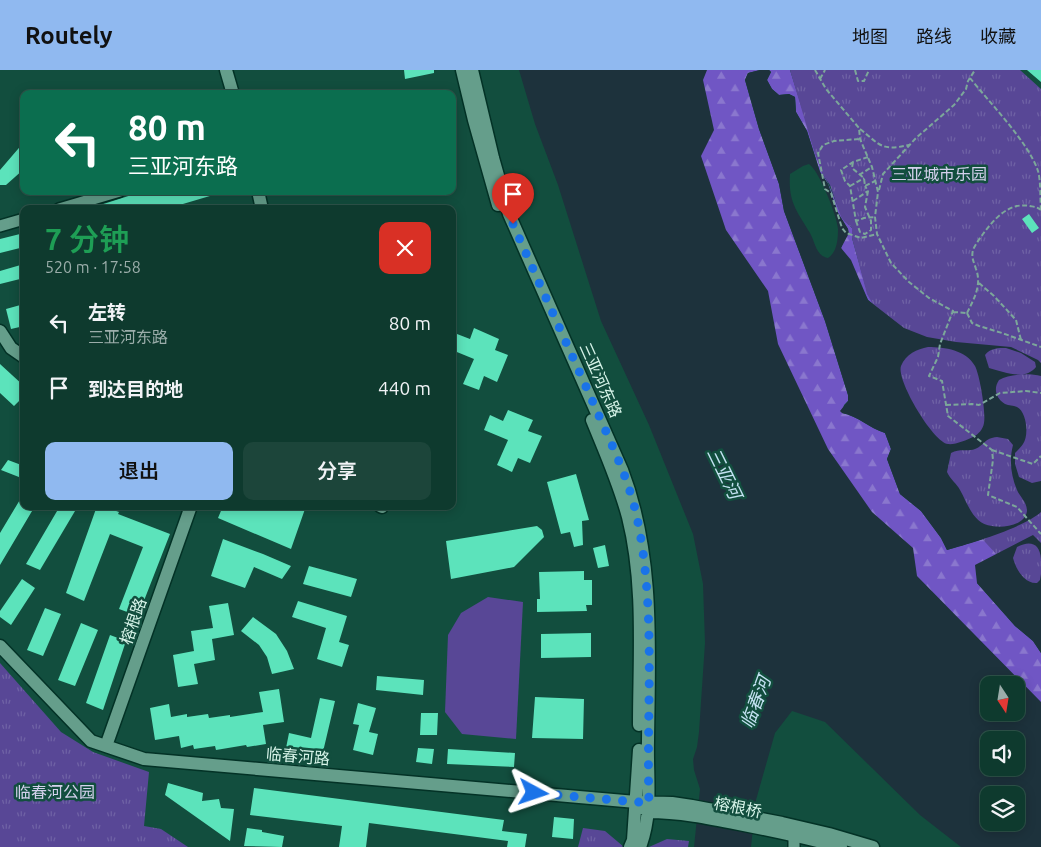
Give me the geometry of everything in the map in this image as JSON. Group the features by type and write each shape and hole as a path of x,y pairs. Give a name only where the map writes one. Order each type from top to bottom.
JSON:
{"main road":[{"path":"226,70 232,90"},
{"name":"三亚河东路","path":"462,70 496,202 611,466 628,517 636,565 639,628 640,760 644,806"},
{"name":"三亚河东路","path":"472,70 509,214 615,452 631,492 636,513 643,549 648,634 644,806"},
{"path":"0,330 11,348 20,354"},
{"name":"榕根路","path":"106,746 190,510"},
{"name":"临春河路","path":"0,646 91,741 144,759 644,806"},
{"name":"榕根桥","path":"644,806 672,803 691,810 781,828"},
{"path":"636,844 644,806"},
{"path":"781,828 794,841 841,847"},
{"path":"781,828 829,834 873,847"}],"street":[{"path":"73,205 106,195"},
{"path":"0,226 20,220"}],"path":[{"path":"815,70 836,102 859,128 885,148 893,149 911,145"},
{"path":"820,79 825,70"},
{"path":"854,70 858,82 864,81 869,70"},
{"path":"967,313 953,312 950,308 929,298 909,282 891,263 877,234 875,217 878,192 883,174 916,138 954,105 966,89 975,70"},
{"path":"967,313 974,300 978,283 977,270 972,260 973,249 993,221 1007,209 1022,204 1038,207 1041,210 1038,172 1027,150 970,78"},
{"path":"859,128 860,139 872,167 878,192"},
{"path":"860,139 834,141 822,145 818,153 825,188 831,193 842,228 846,233 861,238 877,234"},
{"path":"864,178 865,186 868,190 865,207 870,218 871,230 864,234 858,230 850,186 845,181 841,170 853,162 868,157"},
{"path":"853,162 852,168 864,178"},
{"path":"859,175 872,167"},
{"path":"850,186 864,178"},
{"path":"865,186 875,181"},
{"path":"853,201 868,190"},
{"path":"856,221 875,217"},
{"path":"978,283 994,296 1016,320 1021,340"},
{"path":"953,312 944,331 938,357 929,376 942,381 948,416 992,450 1033,464 1041,456"},
{"path":"967,313 972,323 1041,347"},
{"path":"946,405 979,405 1000,393 1019,391 1041,393"},
{"path":"992,450 993,460 988,495 1018,507 1041,534"}],"green space":[{"path":"705,70 760,70 748,73 745,80 759,129 779,184 784,211 825,321 848,395 848,401 844,405 842,413 885,433 891,449 887,459 900,494 921,511 941,538 947,550 996,535 1034,517 977,583 1015,626 1033,641 1041,653 1041,711 1025,694 1025,676 1000,676 863,512 822,450 727,246 697,158 699,82"},
{"path":"769,70 790,70 823,175 828,184 820,172 807,131 796,112 795,97 789,94 779,95 772,89 767,80 771,72"},
{"name":"三亚城市乐园","path":"790,70 1020,70 1041,89 1041,614 996,554 945,498 889,387 881,318 867,294 852,238 852,228 841,217 830,185 823,175 814,151"},
{"path":"828,184 842,216 852,228 852,238 868,295 900,322 904,329 868,300 841,248 848,229 838,213"},
{"path":"488,597 523,602 516,739 462,734 445,712 448,635 461,613"},
{"name":"临春河公园","path":"0,663 61,732 93,752 149,772 144,826 161,829 188,847 0,847"},
{"path":"583,828 605,831 624,847 578,847"},
{"path":"667,839 689,841 688,847 649,847"}],"water":[{"path":"519,70 707,70 703,80 714,130 701,156 726,230 768,291 778,344 828,449 872,512 913,548 917,576 1015,676 980,676 980,721 1025,721 1025,686 1041,702 1041,847 961,847 920,815 825,722 792,711 775,733 756,800 751,847 694,847 700,789 694,770 693,759 699,732 705,643 703,584 693,534 649,425 601,321 558,185 535,124"},
{"path":"769,70 771,72 767,80 772,89 779,95 789,94 795,97 796,112 807,131 820,172 828,184 838,213 848,229 849,233 841,248 851,260 868,300 904,328 927,337 956,342 1011,347 1041,363 1041,376 1009,376 999,380 996,390 1002,402 1006,405 1017,407 1025,419 1026,436 1023,444 1015,453 1015,464 1019,477 1032,483 1041,481 1041,512 1033,518 997,534 947,550 941,538 921,511 900,494 887,459 891,449 885,433 840,411 848,401 848,395 825,321 784,211 779,184 759,129 745,80 748,73","holes":["809,164 818,176 837,223 836,245 828,258 818,252 810,233 794,206 790,192 790,174","928,347 954,350 966,356 975,366 981,386 984,418 983,427 975,436 961,442 948,444 941,441 925,422 904,384 901,373 903,362 916,351","997,348 1006,348 1021,353 1035,362 1036,367 1026,374 1020,375 989,368 985,355","993,438 1008,439 1013,445 1011,457 1013,479 1027,508 1025,516 1018,523 1001,527 980,522 947,472 951,453 975,449"]},
{"path":"1033,535 1041,543 1041,559 1039,549 1034,544 1017,547 1013,558 1018,571 1028,581 1037,583 1040,580 1041,574 1041,653 1033,641 1015,626 977,583 975,565"}],"building":[{"path":"404,70 434,70 434,73 405,79"},
{"path":"1027,70 1041,70 1041,82"},
{"path":"20,147 20,173 6,185 0,185 0,170"},
{"path":"132,195 213,195 180,205 100,205"},
{"path":"1029,214 1039,228 1032,233 1022,219"},
{"path":"20,234 20,248 0,253 0,239"},
{"path":"20,265 20,279 0,284 0,271"},
{"path":"20,305 20,327 11,329 6,309"},
{"path":"474,328 499,339 495,350 508,355 497,382 484,376 479,390 463,384 474,359 456,352 457,334 470,339"},
{"path":"0,364 20,382 20,400 14,406 0,393"},
{"path":"508,410 533,420 528,431 542,436 530,463 518,458 512,472 497,465 508,440 484,430 490,415 503,421"},
{"path":"8,460 20,464 20,477 1,470"},
{"path":"576,474 589,520 582,521 583,545 574,547 570,532 561,534 547,482"},
{"path":"20,500 20,510 33,510 0,565 0,533"},
{"path":"58,510 76,510 40,570 26,564"},
{"path":"96,510 113,510 119,512 118,514 170,534 138,616 119,609 143,547 110,534 84,601 66,593"},
{"path":"221,510 305,510 291,549 218,518"},
{"path":"537,526 542,530 544,537 514,567 451,579 446,541"},
{"path":"223,539 291,566 282,579 254,567 245,588 211,576"},
{"path":"605,545 609,566 598,568 593,548"},
{"path":"309,566 357,579 351,597 303,584"},
{"path":"584,571 584,580 592,580 592,605 586,605 587,611 537,612 537,599 540,599 539,572"},
{"path":"22,579 35,588 11,625 0,617 0,611"},
{"path":"298,601 347,616 339,642 349,645 342,667 317,659 326,628 292,617"},
{"path":"228,603 234,635 212,639 215,660 194,664 198,684 178,687 173,655 194,651 191,631 213,628 209,606"},
{"path":"45,608 61,614 43,656 27,650"},
{"path":"253,617 276,634 287,651 294,669 272,674 267,657 259,645 241,631"},
{"path":"81,623 98,630 75,686 58,680"},
{"path":"591,633 591,657 541,658 541,634"},
{"path":"110,635 126,641 103,710 86,703"},
{"path":"377,676 424,680 423,695 376,690"},
{"path":"279,689 284,722 263,725 266,744 216,750 215,746 194,749 193,745 181,748 179,736 155,740 150,708 169,704 171,717 187,714 187,717 208,714 209,718 230,715 230,717 263,712 259,692"},
{"path":"535,697 584,699 583,739 532,738"},
{"path":"320,698 335,701 322,756 286,748 289,733 311,738"},
{"path":"358,703 376,708 369,732 378,734 373,755 353,750 359,725 353,724"},
{"path":"421,713 438,713 437,735 420,735"},
{"path":"418,748 434,749 432,764 416,762"},
{"path":"448,749 515,753 514,767 447,764"},
{"path":"168,783 203,793 202,801 219,799 221,808 234,809 230,841 165,795"},
{"path":"254,788 504,820 502,831 527,834 525,847 507,847 508,841 369,823 366,847 339,847 342,826 250,815"},
{"path":"554,817 574,819 573,839 552,837"},
{"path":"247,828 284,836 282,847 244,846"}],"route":[{"path":"513,224 631,492 643,549 648,634 649,803 534,793"}],"water label":[{"name":"三亚河","path":"725,473"},
{"name":"临春河","path":"755,702"}]}
